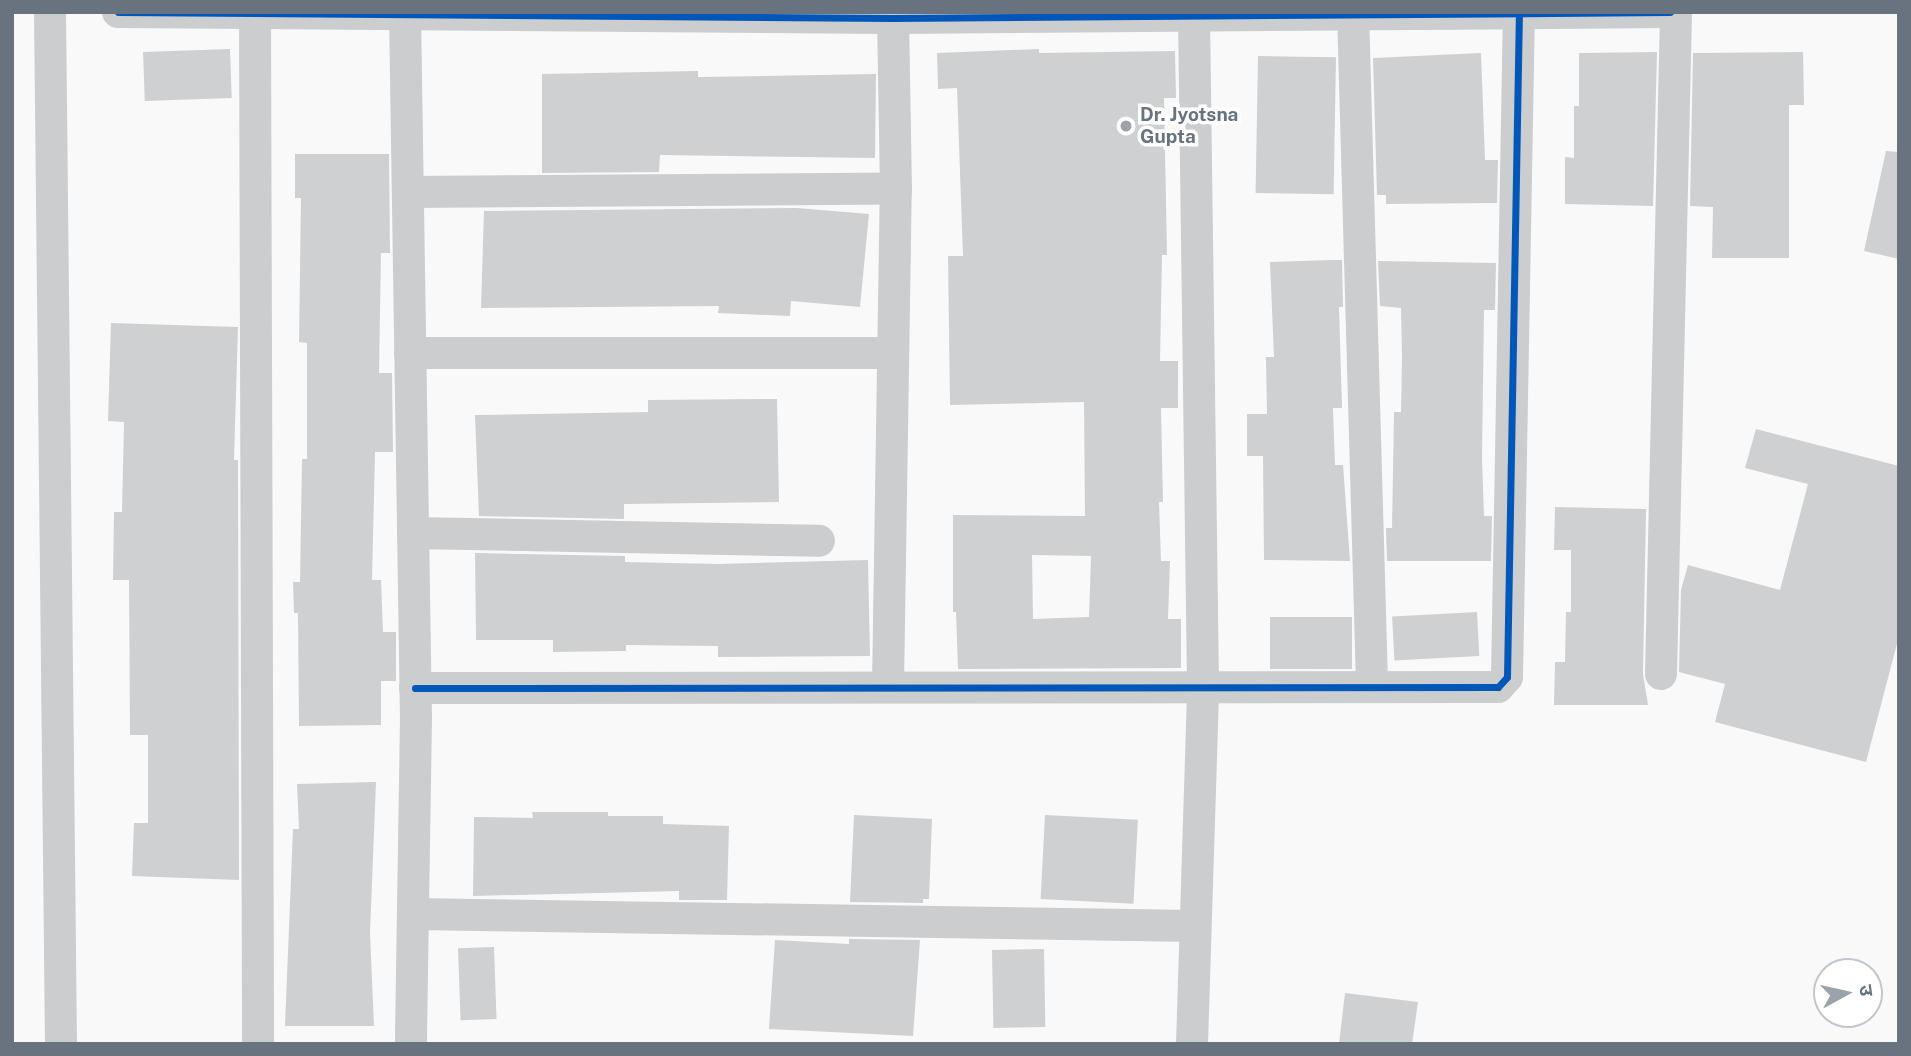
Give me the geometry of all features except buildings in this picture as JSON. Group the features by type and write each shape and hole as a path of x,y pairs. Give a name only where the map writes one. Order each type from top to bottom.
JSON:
{"street":[{"path":"50,12 61,1044"},
{"path":"118,12 729,15 1670,12"},
{"path":"1661,674 1676,12"},
{"path":"255,13 258,1044"},
{"path":"405,13 415,688 411,1044"},
{"path":"1353,13 1372,685"},
{"path":"415,688 1372,685 1492,688 1507,677 1519,13"},
{"path":"1192,1044 1202,685 1194,14"},
{"path":"888,686 890,354 896,188 893,15"},
{"path":"408,192 896,188"},
{"path":"410,353 890,354"},
{"path":"413,533 819,541"},
{"path":"413,914 1195,926"}],"cycle path":[{"path":"118,12 893,18 1670,12"},
{"path":"415,688 1498,687 1507,677 1519,12"}],"place":[{"name":"Dr. Jyotsna Gupta","path":"1126,126"}]}
